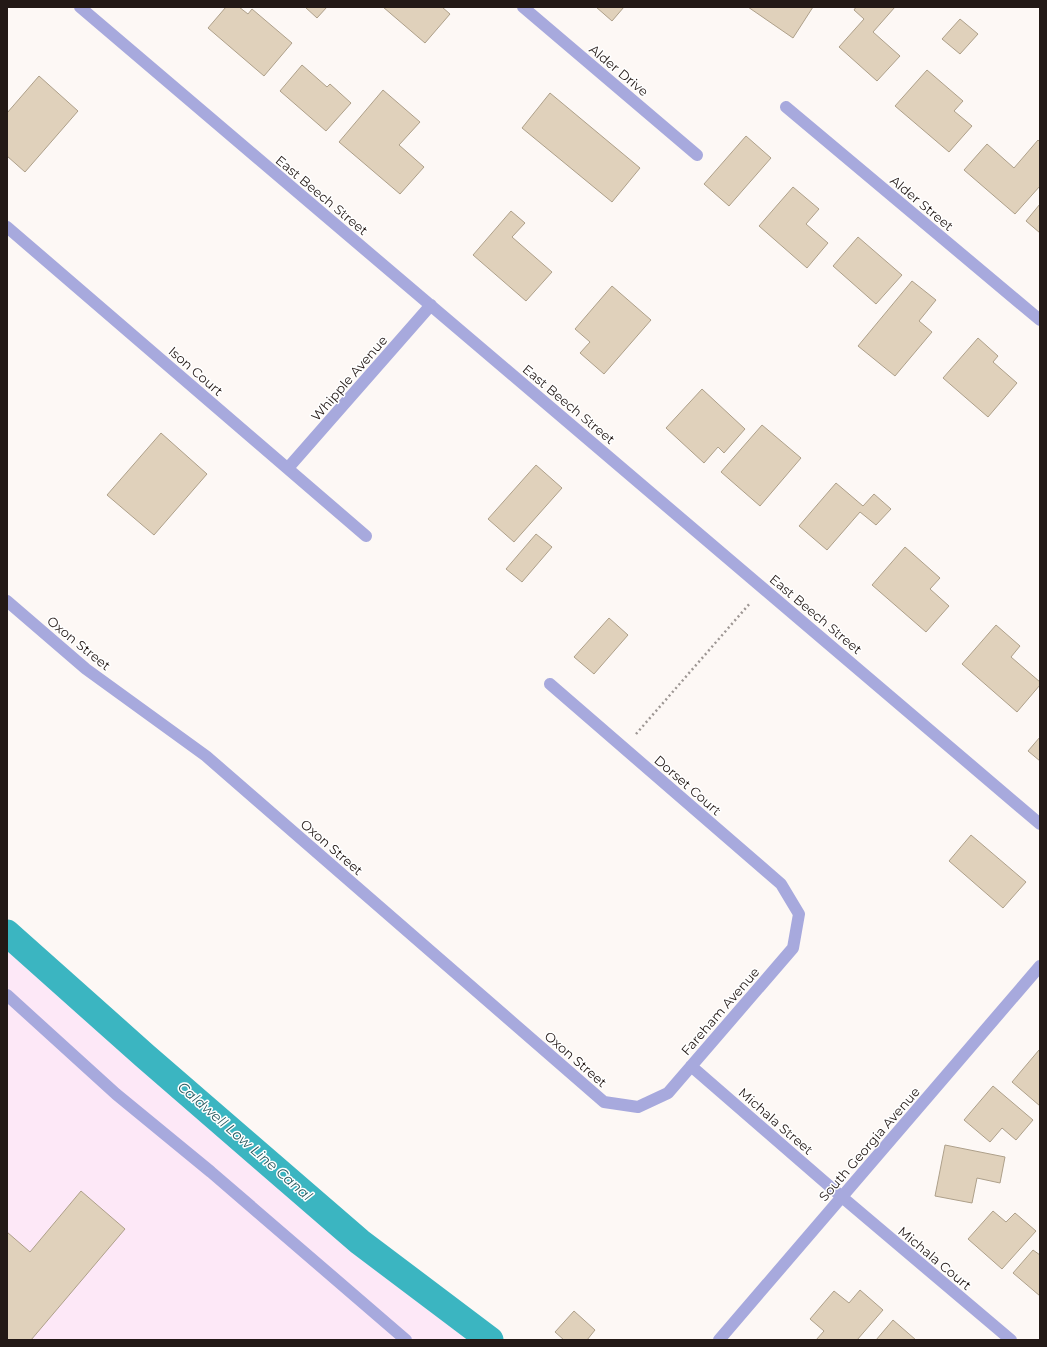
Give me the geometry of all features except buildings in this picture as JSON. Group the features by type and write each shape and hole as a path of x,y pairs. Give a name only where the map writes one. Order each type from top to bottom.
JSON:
{"street":[{"name":"East Beech Street","path":"80,7 1040,824"},
{"name":"Alder Drive","path":"523,7 697,155"},
{"name":"Alder Street","path":"786,107 1040,320"},
{"name":"Ison Court","path":"7,227 366,536"},
{"name":"Whipple Avenue","path":"288,468 431,305"},
{"name":"Oxon Street","path":"7,601 86,669 206,756 604,1102 638,1107"},
{"name":"Dorset Court","path":"550,684 780,884 799,914"},
{"name":"Fareham Avenue","path":"638,1107 668,1093 794,948 799,914"},
{"name":"South Georgia Avenue","path":"719,1340 1040,966"},
{"path":"7,995 116,1094 217,1177 406,1340"},
{"name":"Michala Street","path":"691,1066 842,1197"},
{"name":"Michala Court","path":"842,1197 1011,1340"}],"path":[{"path":"624,748 763,588"}],"shaded area":[{"path":"7,933 145,1056 360,1242 490,1340 7,1340"}],"waterway":[{"name":"Caldwell Low Line Canal","path":"7,933 145,1056 360,1242 490,1340"}]}
